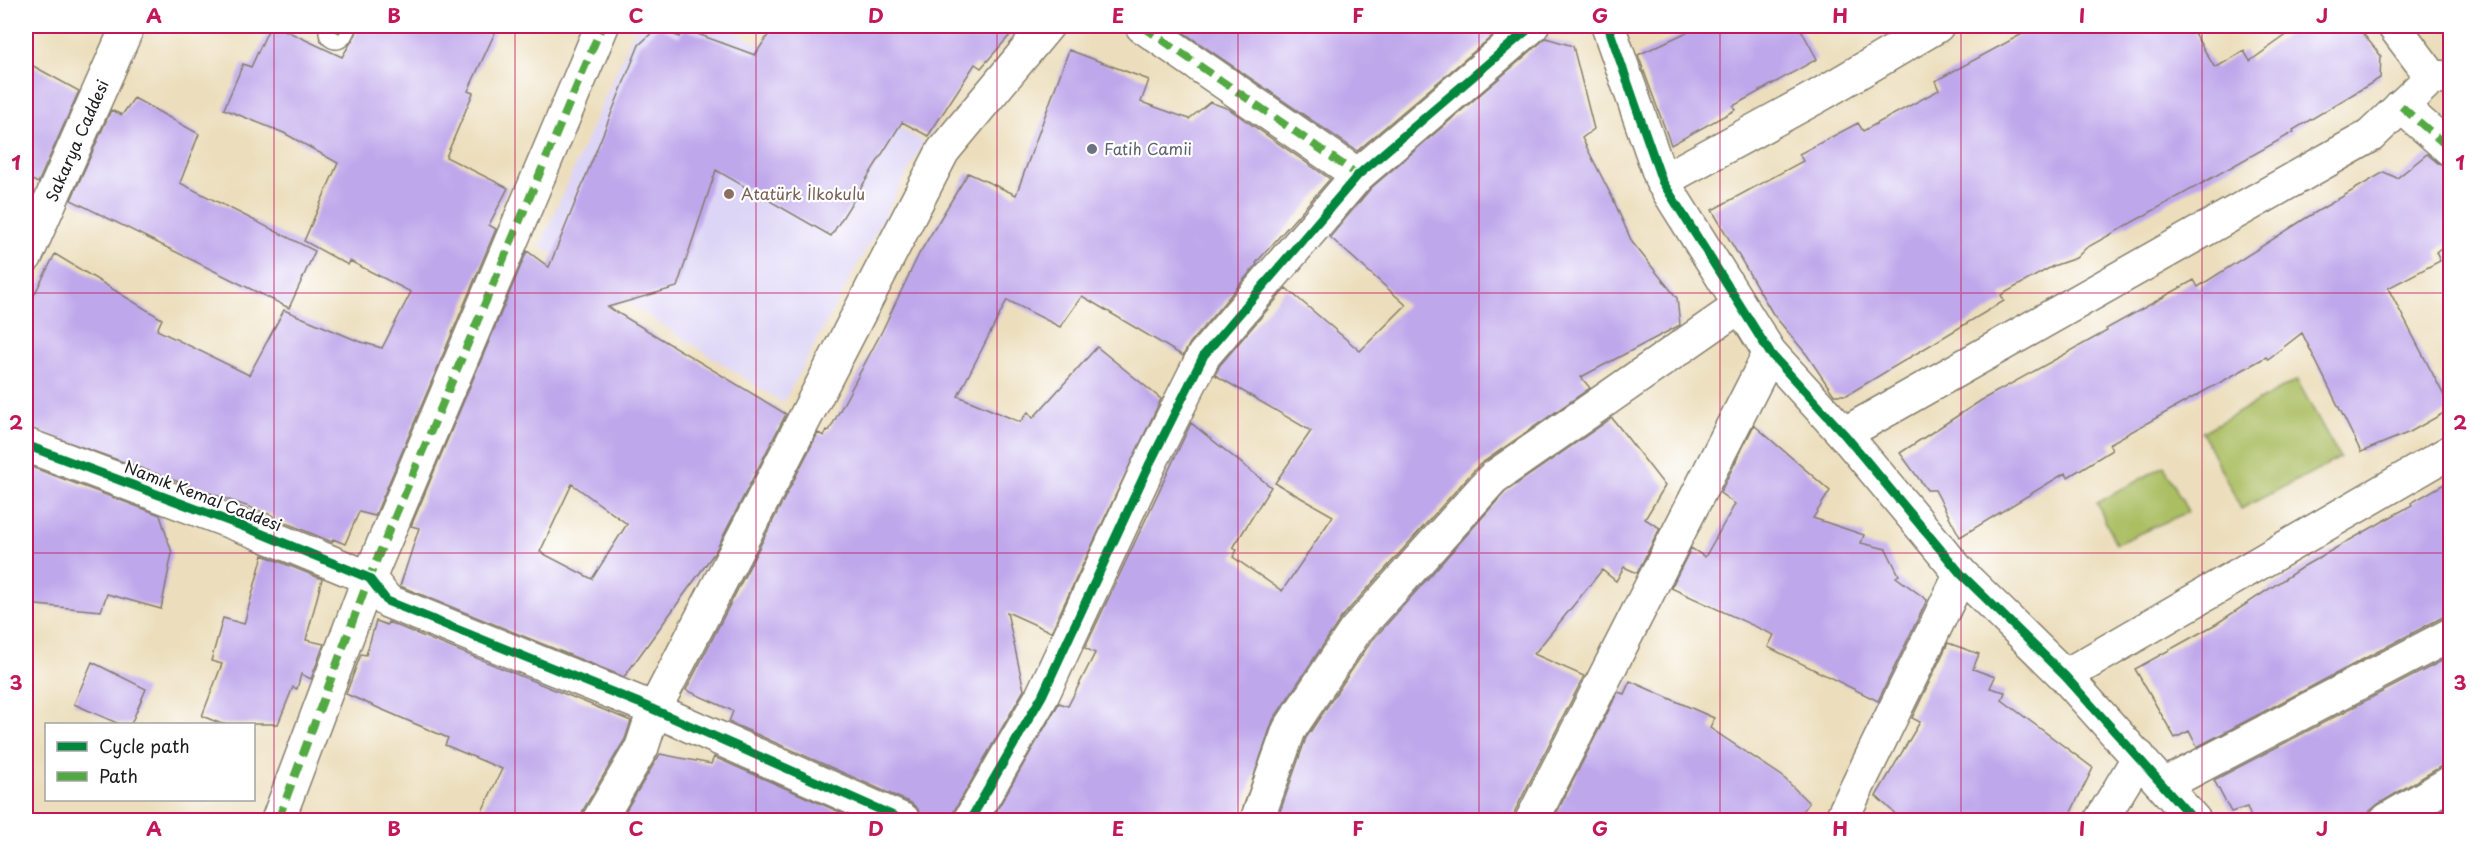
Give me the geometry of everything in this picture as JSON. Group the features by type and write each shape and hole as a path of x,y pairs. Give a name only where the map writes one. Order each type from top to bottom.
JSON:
{"street":[{"name":"Sakarya Caddesi","path":"26,256 128,26"},
{"path":"278,820 369,578 602,26"},
{"path":"599,820 642,747 654,710 943,151 1047,26"},
{"path":"1142,26 1358,176"},
{"path":"970,820 1042,696 1150,463 1204,355 1358,176 1532,26"},
{"path":"1608,26 1662,181 1770,353 1844,434 1961,574 2065,676 2194,820"},
{"path":"1662,181 1818,96 1937,26"},
{"path":"1844,434 2370,136 2401,106 2441,78 2394,26"},
{"path":"2401,106 2451,149"},
{"path":"1257,820 1289,730 1355,631 1492,478 1740,306"},
{"path":"1532,820 1770,353"},
{"name":"Namık Kemal Caddesi","path":"26,445 255,531 369,578"},
{"path":"2065,676 2451,452"},
{"path":"1841,820 1961,574"},
{"path":"369,578 387,601 654,710 903,820"},
{"path":"2164,785 2451,635"},
{"path":"2101,820 2139,757"},
{"path":"2387,820 2451,783"}],"shaded area":[{"name":"Atatürk İlkokulu","path":"636,26 726,26 924,142 783,403 540,246"}],"green space":[{"path":"2297,380 2340,458 2241,509 2202,432"},
{"path":"2164,466 2188,512 2116,544 2097,503"}],"building":[{"path":"270,26 276,26 342,57 356,34 358,26 498,26 468,91 473,93 446,157 508,188 489,225 496,229 375,516 359,512 345,544 333,539 332,542 274,518 274,516 26,427 26,311 55,254 162,319 157,330 249,375 284,310 358,341 382,348 411,292 350,261 348,265 304,241 338,163 284,133 224,109 243,64 251,67"},
{"path":"774,26 1018,26 981,68 975,64 928,136 902,122 831,236 716,170 677,287 608,307 786,414 715,552 624,677 400,586 419,528 411,526 527,251 549,267 639,45 658,27 679,37 684,29 755,55","holes":["572,484 627,524 592,579 540,552"]},
{"path":"1174,26 1504,26 1357,151"},
{"path":"1700,26 1799,26 1817,59 1733,106 1735,110 1671,145 1638,55"},
{"path":"2037,26 2190,26 2215,68 2244,51 2250,61 2299,26 2357,26 2381,56 2380,78 2293,130 2294,132 2086,248 2076,258 2053,266 2001,295 2004,301 1847,395 1834,395 1807,355 1773,314 1712,210 1803,161 1799,154 1858,123 1863,131 1939,90 1935,81"},
{"path":"1546,38 1573,46 1594,129 1582,138 1632,242 1677,298 1680,325 1581,377 1590,388 1479,465 1341,618 1273,720 1239,820 991,820 1059,703 1068,706 1095,653 1085,648 1191,423 1271,487 1233,548 1237,550 1233,557 1282,591 1333,516 1275,483 1311,431 1215,375 1220,365 1286,288 1360,351 1406,305 1330,237 1371,188"},
{"path":"1069,50 1149,80 1141,102 1189,119 1210,102 1229,109 1330,179 1256,263 1190,343 1183,356 1082,296 1060,327 1007,300 958,396 1020,422 1028,412 1033,418 1097,347 1161,399 1051,632 1007,612 1024,690 951,820 921,820 918,809 911,803 729,722 733,711 686,690 818,433 824,436 827,430 829,431 882,331 919,254 968,173 1016,195"},
{"path":"26,62 79,91 38,183 26,177"},
{"path":"134,98 199,134 180,183 315,251 289,308 71,200 111,110 122,115"},
{"path":"2427,154 2438,163 2451,167 2451,240 2436,252 2440,261 2388,288 2451,409 2410,432 2361,452 2302,333 2268,359 2266,357 2109,444 2112,450 2068,477 2065,473 1960,537 1935,490 1927,490 1900,453 1985,398 2107,331 2106,329 2194,280 2198,287 2306,218 2384,172 2397,178"},
{"path":"1612,418 1665,486 1645,519 1660,528 1637,573 1624,567 1616,581 1602,570 1534,654 1584,676 1515,811 1513,820 1277,820 1306,738 1370,643 1505,492"},
{"path":"1754,425 1830,491 1813,518 1864,535 1861,543 1886,549 1899,575 1896,577 1927,600 1878,701 1768,647 1774,635 1671,588 1691,548 1705,557 1735,504 1720,493"},
{"path":"26,465 160,515 172,553 161,609 107,594 101,611 26,604"},
{"path":"2451,480 2451,616 2441,618 2197,747 2189,731 2175,738 2135,669 2216,624 2304,566 2412,505 2411,503"},
{"path":"263,555 322,579 306,640 324,644 311,679 301,674 297,689 293,687 278,724 220,723 202,716 222,664 211,661 223,618 244,624"},
{"path":"376,621 387,625 388,622 631,721 625,739 583,810 580,820 478,820 502,769 445,745 448,738 346,694 361,654 366,655"},
{"path":"1948,643 1979,654 1973,669 1995,677 1990,688 2005,692 2002,700 2093,768 2067,820 1902,820 1876,796 1920,722 1912,718"},
{"path":"2451,656 2451,764 2440,767 2378,804 2370,811 2368,820 2252,820 2247,807 2231,812 2214,780"},
{"path":"92,662 146,689 131,723 117,723 74,704"},
{"path":"1630,681 1714,718 1710,728 1782,776 1809,803 1796,820 1553,820 1618,692 1624,694"},
{"path":"660,754 711,764 714,757 858,820 620,820"},
{"path":"2451,804 2451,820 2423,820"}],"marked path":[{"path":"336,32 339,26"},
{"path":"278,820 369,578 602,26"},
{"path":"1142,26 1358,175"},
{"path":"2401,106 2450,149"}],"cycle path":[{"path":"970,820 1042,696 1150,463 1204,355 1358,175 1532,26"},
{"path":"1608,26 1662,181 1770,353 1844,434 1961,574 2065,676 2194,820"},
{"path":"26,445 255,531 369,578 387,601 639,703 903,820"}],"place":[{"name":"Fatih Camii","path":"1092,149"},
{"name":"Atatürk İlkokulu","path":"729,194"}]}
